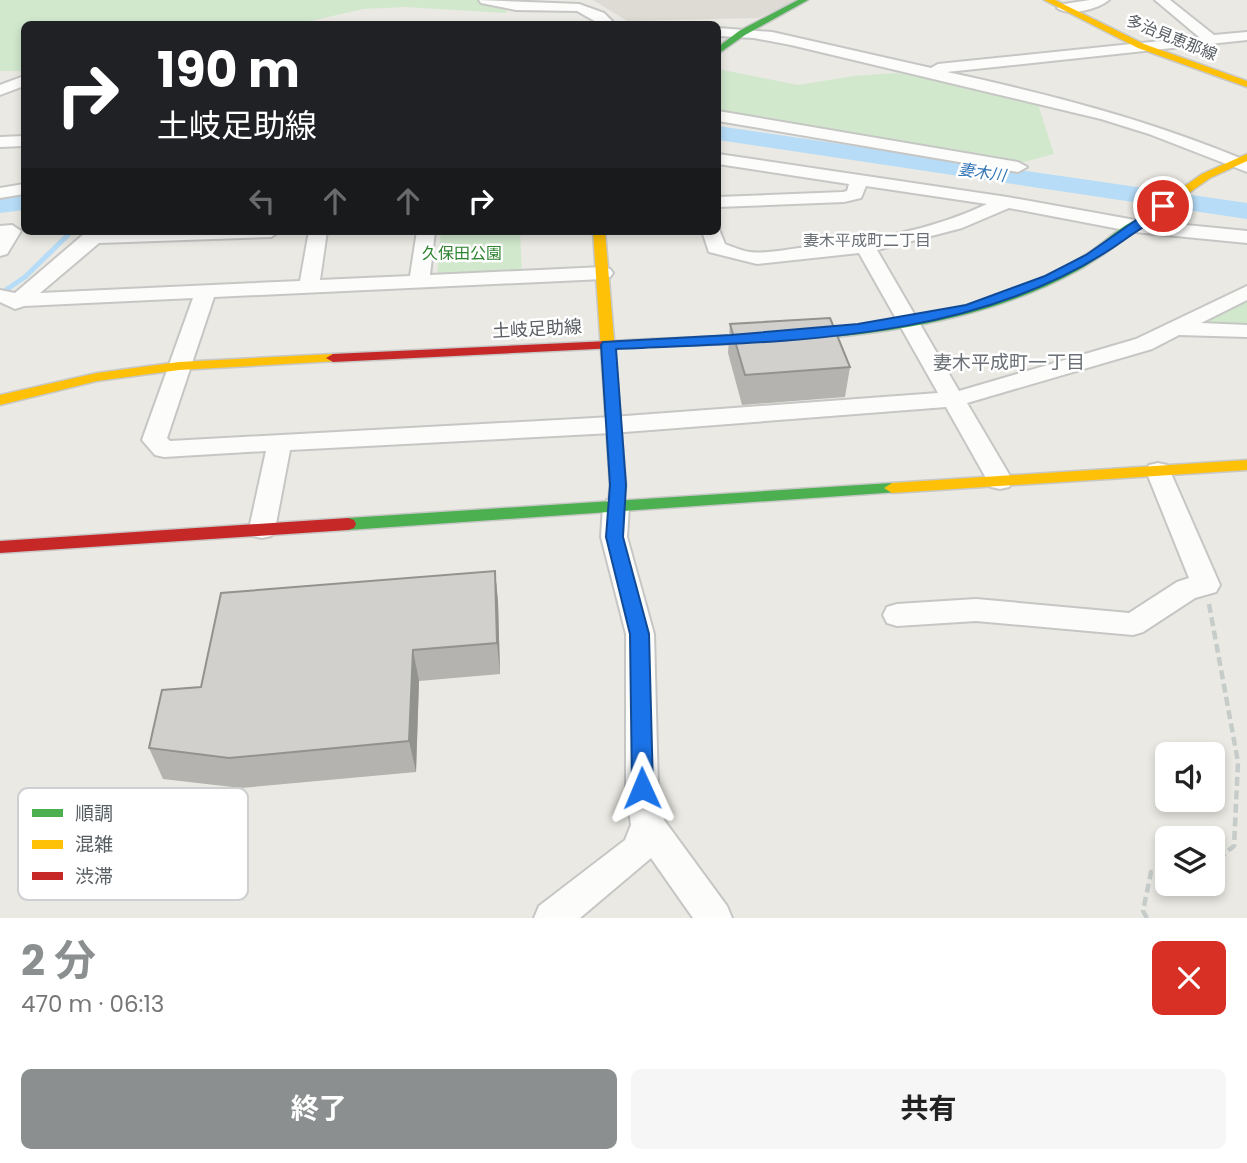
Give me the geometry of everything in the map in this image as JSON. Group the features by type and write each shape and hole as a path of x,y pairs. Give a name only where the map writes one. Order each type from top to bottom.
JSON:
{"main road":[{"path":"721,49 742,33 804,0"},
{"name":"多治見恵那線","path":"1048,0 1141,46 1247,84"},
{"name":"土岐足助線","path":"0,400 97,377 179,366 731,340 908,321 969,309 1050,279 1090,258 1181,193 1239,163"},
{"path":"600,235 618,485 616,506"},
{"path":"0,547 1247,465"}],"street":[{"path":"486,0 516,6 576,3 588,6 605,21"},
{"path":"1064,8 1089,5 1102,0"},
{"path":"1161,0 1210,38"},
{"path":"721,30 917,70 1131,121 1239,163"},
{"path":"917,70 1247,36"},
{"path":"0,90 21,82"},
{"path":"721,117 1018,167"},
{"path":"0,142 21,141"},
{"path":"721,159 1247,237"},
{"path":"721,202 844,197 855,194 859,181"},
{"path":"0,193 21,190"},
{"path":"712,235 716,248 749,258 865,246 971,220 1007,202"},
{"path":"0,232 12,231 0,250"},
{"path":"0,313 10,298 49,276 69,252 99,235"},
{"path":"309,285 316,235"},
{"path":"419,281 425,235"},
{"path":"865,246 1000,481"},
{"path":"10,298 603,273"},
{"path":"206,291 154,440 164,449 612,425 955,399 1132,348 1177,329 1247,292"},
{"path":"1177,329 1247,331"},
{"path":"262,529 280,442"},
{"path":"897,615 976,610 1133,624 1187,589 1206,585 1158,471"},
{"path":"616,506 614,537 640,634 642,788 648,825 714,918"},
{"path":"552,918 638,850 648,825"}],"path":[{"path":"1206,585 1238,762 1234,846 1225,853"},
{"path":"1146,918 1143,911 1152,872 1155,872"}],"shaded area":[{"path":"593,0 798,0 758,18 627,21"}],"green space":[{"path":"0,0 516,0 505,13 405,7 363,9 310,21 21,21 21,71 0,71"},
{"path":"721,70 798,85 895,73 938,78 1037,101 1054,154 1020,163 721,111"},
{"name":"久保田公園","path":"441,235 520,235 522,273 437,277"},
{"path":"1247,300 1247,327 1205,326 1203,323"}],"building":[{"path":"830,318 850,367 745,375 730,324"},
{"path":"495,571 497,643 413,650 409,741 229,758 149,748 162,690 201,687 221,593"}],"waterway":[{"name":"妻木川","path":"721,133 1247,211"},
{"name":"妻木川","path":"0,205 21,202"},
{"path":"0,294 25,277 68,235"}],"traffic: fast":[{"path":"721,49 742,33 804,0"},
{"path":"652,343 757,339 862,330 965,310 1015,294 1063,273 1138,223"},
{"path":"348,524 892,488"}],"traffic: slow":[{"path":"1048,0 1141,46 1247,84"},
{"path":"1138,223 1206,176 1247,157"},
{"path":"599,235 618,485 616,506"},
{"path":"0,400 97,377 179,366 333,358"},
{"path":"892,488 1247,465"}],"traffic: jam":[{"path":"333,358 652,343"},
{"path":"0,547 348,524"}],"district":[{"name":"妻木平成町二丁目","path":"867,240"},
{"name":"妻木平成町一丁目","path":"1009,362"}],"route":[{"path":"642,788 640,634 614,537 618,485 608,345 731,340 858,328 969,309 1050,279 1090,258 1163,206"}]}
